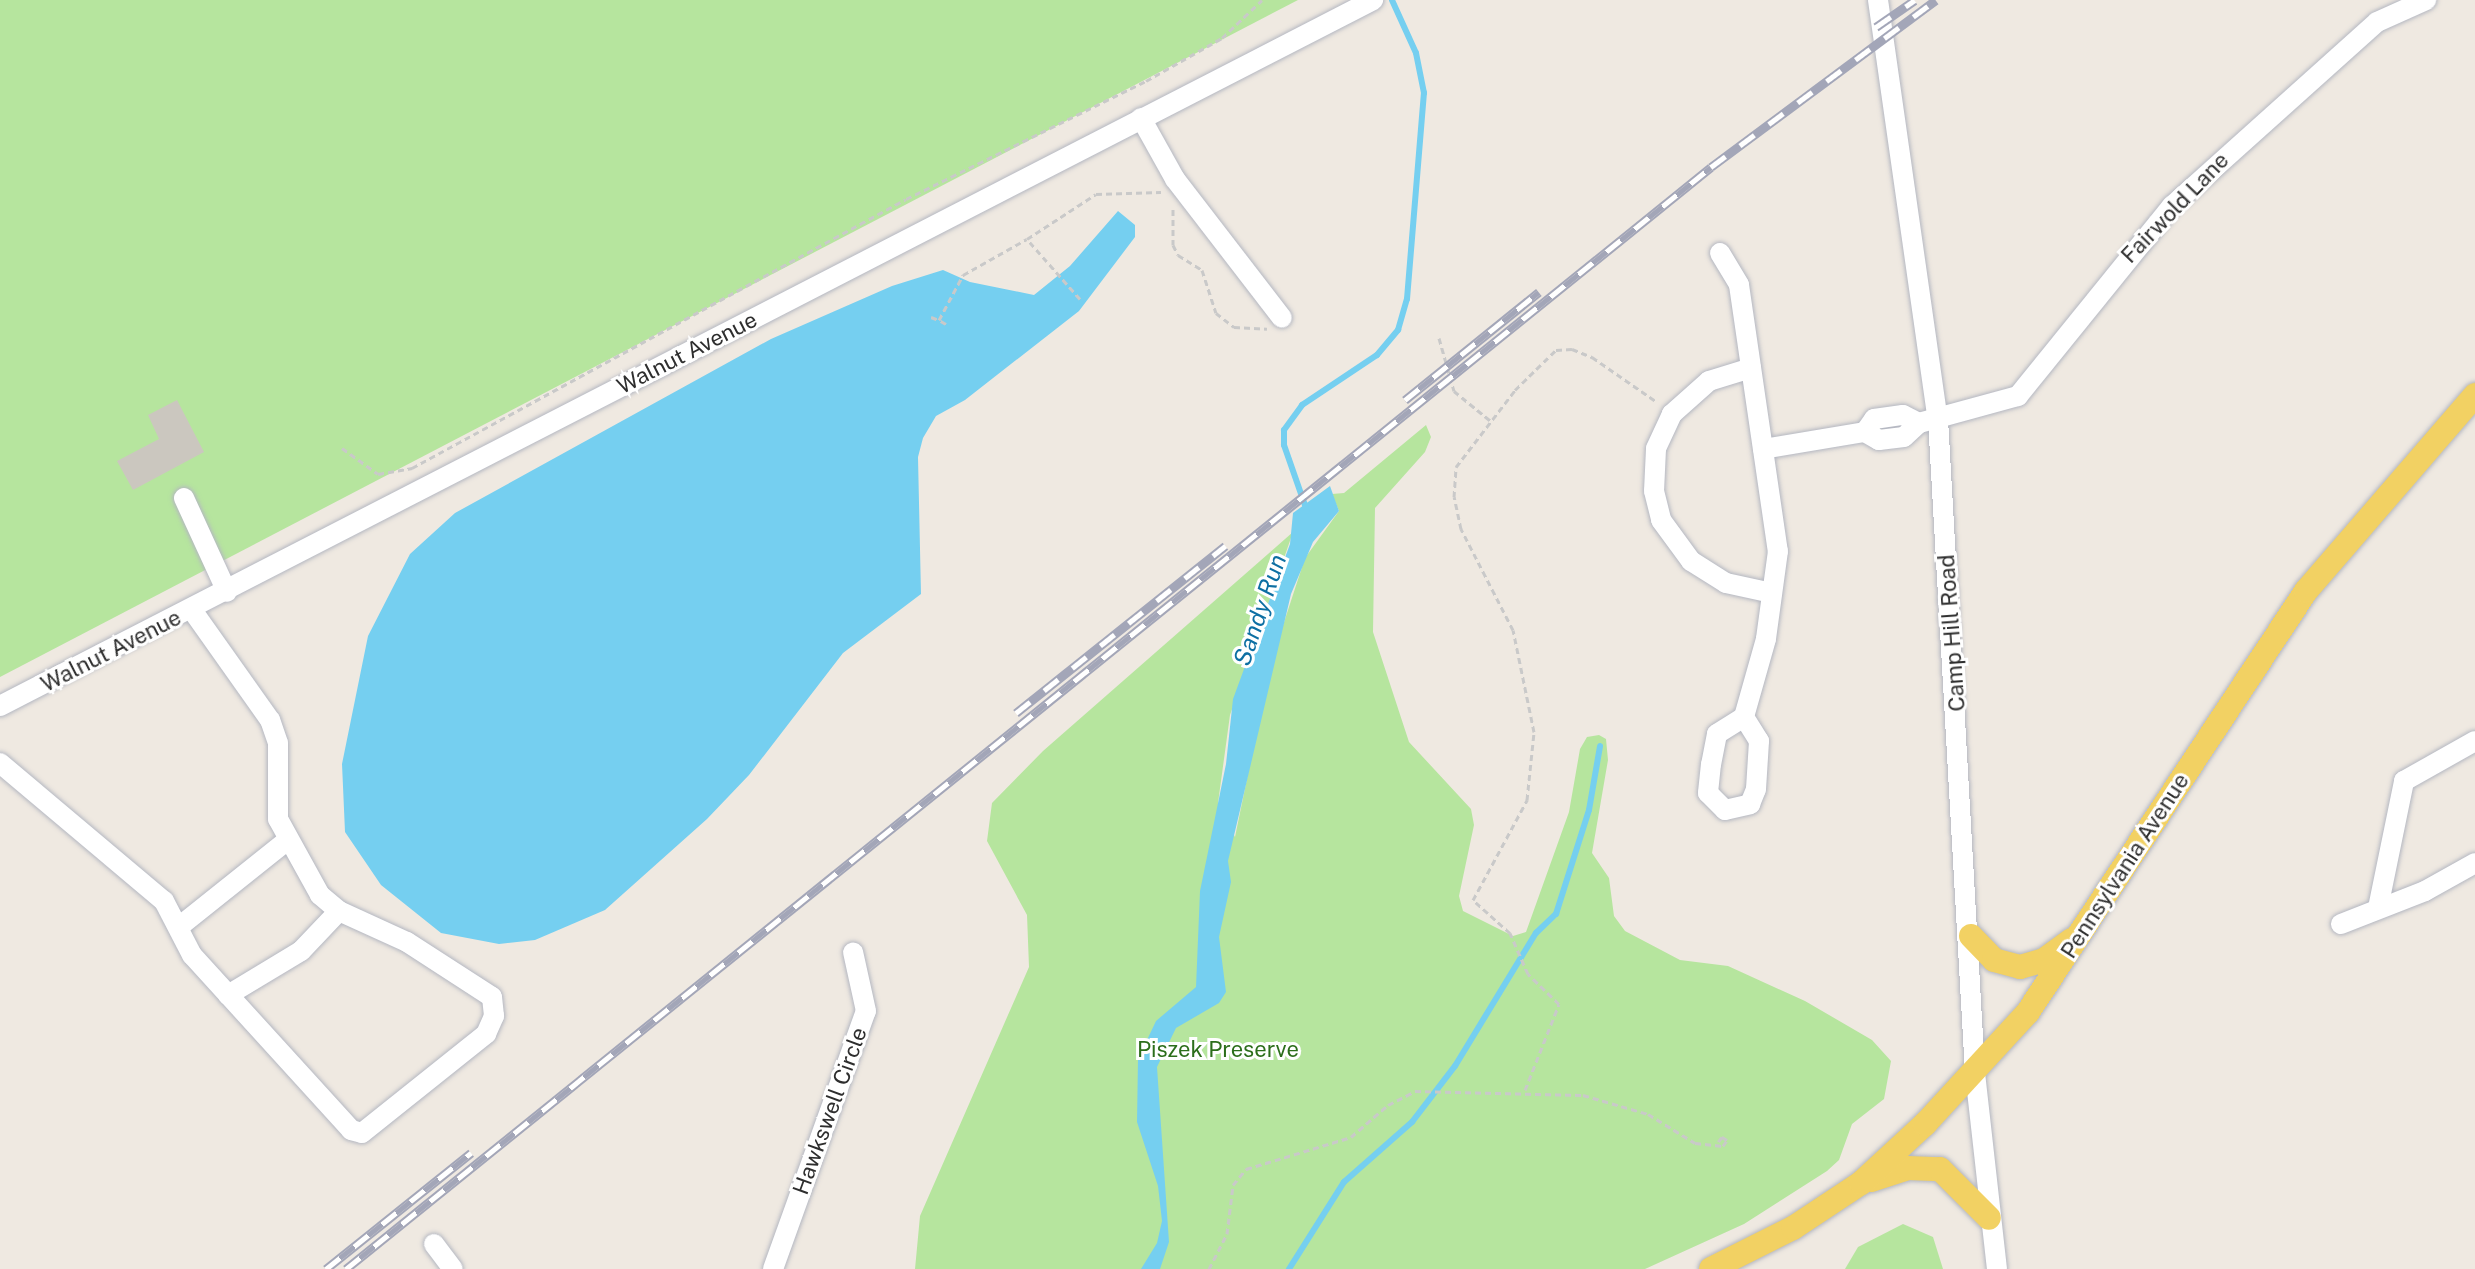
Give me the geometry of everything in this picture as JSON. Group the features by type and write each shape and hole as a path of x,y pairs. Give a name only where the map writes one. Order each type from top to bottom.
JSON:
{"main road":[{"name":"Pennsylvania Avenue","path":"1711,1269 1793,1228 1861,1183 1975,1073 2028,1012 2086,929 2299,601 2475,395"},
{"path":"1971,936 1994,960 2020,967 2044,960 2086,929"},
{"path":"1861,1183 1907,1168 1940,1169 1989,1218"}],"street":[{"name":"Camp Hill Road","path":"1878,0 1928,421 1971,936 1975,1073 1997,1269"},
{"name":"Fairwold Lane","path":"1763,449 1865,432 1879,440 1904,437 1928,421 2018,396 2060,351 2128,255 2181,197 2377,22 2426,0"},
{"name":"Walnut Avenue","path":"0,706 1372,1"},
{"path":"1141,118 1180,187 1282,318"},
{"path":"1720,253 1739,285 1778,551 1772,593 1744,717"},
{"path":"1751,368 1709,381 1672,414 1653,468 1654,491 1673,541 1708,574 1772,593"},
{"path":"184,498 227,592"},
{"path":"0,763 164,901 180,926 192,955 351,1130 362,1133 486,1034 494,1016 492,997 407,942 339,911 320,895 278,819 278,743 270,720 192,610"},
{"path":"2378,908 2404,781 2475,741"},
{"path":"180,926 289,839"},
{"path":"2341,924 2425,891 2475,863"},
{"path":"228,995 301,951 339,911"},
{"name":"Hawkswell Circle","path":"773,1269 866,1011 853,952"},
{"path":"426,1269 444,1257"}],"path":[{"path":"342,448 378,474 412,468 906,199 1146,81 1222,38 1262,0"},
{"path":"939,320 963,275 1027,239 1096,194 1180,187 1173,211 1173,245 1178,255 1202,270 1216,313 1234,327 1252,330 1270,328 1282,318"},
{"path":"1027,239 1080,299"},
{"path":"931,317 946,324"},
{"path":"1439,338 1454,391 1492,422"},
{"path":"1525,1090 1560,1008 1527,972 1514,942 1500,923 1476,906 1475,896 1527,800 1535,748 1520,650 1467,545 1454,497 1461,457 1536,367 1564,348 1614,369 1672,414"},
{"path":"1209,1269 1227,1234 1233,1185 1246,1169 1337,1144 1388,1105 1425,1089 1525,1090 1607,1100 1648,1114 1683,1139 1718,1142"}],"green space":[{"path":"0,0 1298,0 0,677"},
{"name":"Piszek Preserve","path":"1426,425 1431,437 1425,452 1375,508 1373,632 1409,742 1471,809 1474,825 1459,896 1463,911 1513,936 1526,932 1569,812 1580,749 1587,737 1599,735 1606,739 1608,760 1592,853 1609,878 1614,916 1625,931 1680,960 1728,966 1805,1001 1872,1040 1891,1061 1884,1099 1852,1124 1839,1160 1827,1171 1744,1224 1645,1269 915,1269 920,1216 1029,967 1027,915 987,841 992,803 1043,751 1293,532 1230,715 1218,803 1235,837 1271,662 1305,558 1339,511 1332,494 1344,493"},
{"path":"1903,1224 1933,1237 1943,1269 1845,1269 1858,1247"}],"water":[{"path":"1118,211 1135,225 1135,237 1079,311 965,400 936,416 923,438 918,457 921,594 843,653 749,775 707,819 605,910 535,940 499,944 441,933 381,885 345,832 342,764 368,636 410,554 455,513 771,339 892,286 943,270 970,282 1034,295 1070,266"},
{"path":"1330,486 1339,511 1313,542 1291,594 1228,861 1231,882 1219,937 1226,992 1219,1003 1176,1028 1157,1067 1169,1242 1160,1269 1141,1269 1157,1243 1162,1221 1158,1186 1137,1122 1138,1059 1156,1021 1196,987 1200,891 1226,764 1233,699 1290,544 1293,513"}],"building":[{"path":"177,400 204,452 133,490 117,461 159,439 148,415"}],"waterway":[{"name":"Sandy Run","path":"1307,511 1284,445 1284,430 1302,405 1377,355 1398,330 1407,299 1424,93 1416,53 1392,0"},
{"path":"1289,1269 1344,1182 1412,1122 1455,1066 1536,933 1556,914 1589,810 1600,746"}],"railway":[{"path":"1876,27 1915,0"},
{"path":"346,1269 1711,167 1936,0"},
{"path":"1405,400 1539,292"},
{"path":"1016,713 1225,546"},
{"path":"326,1269 471,1153"}]}
